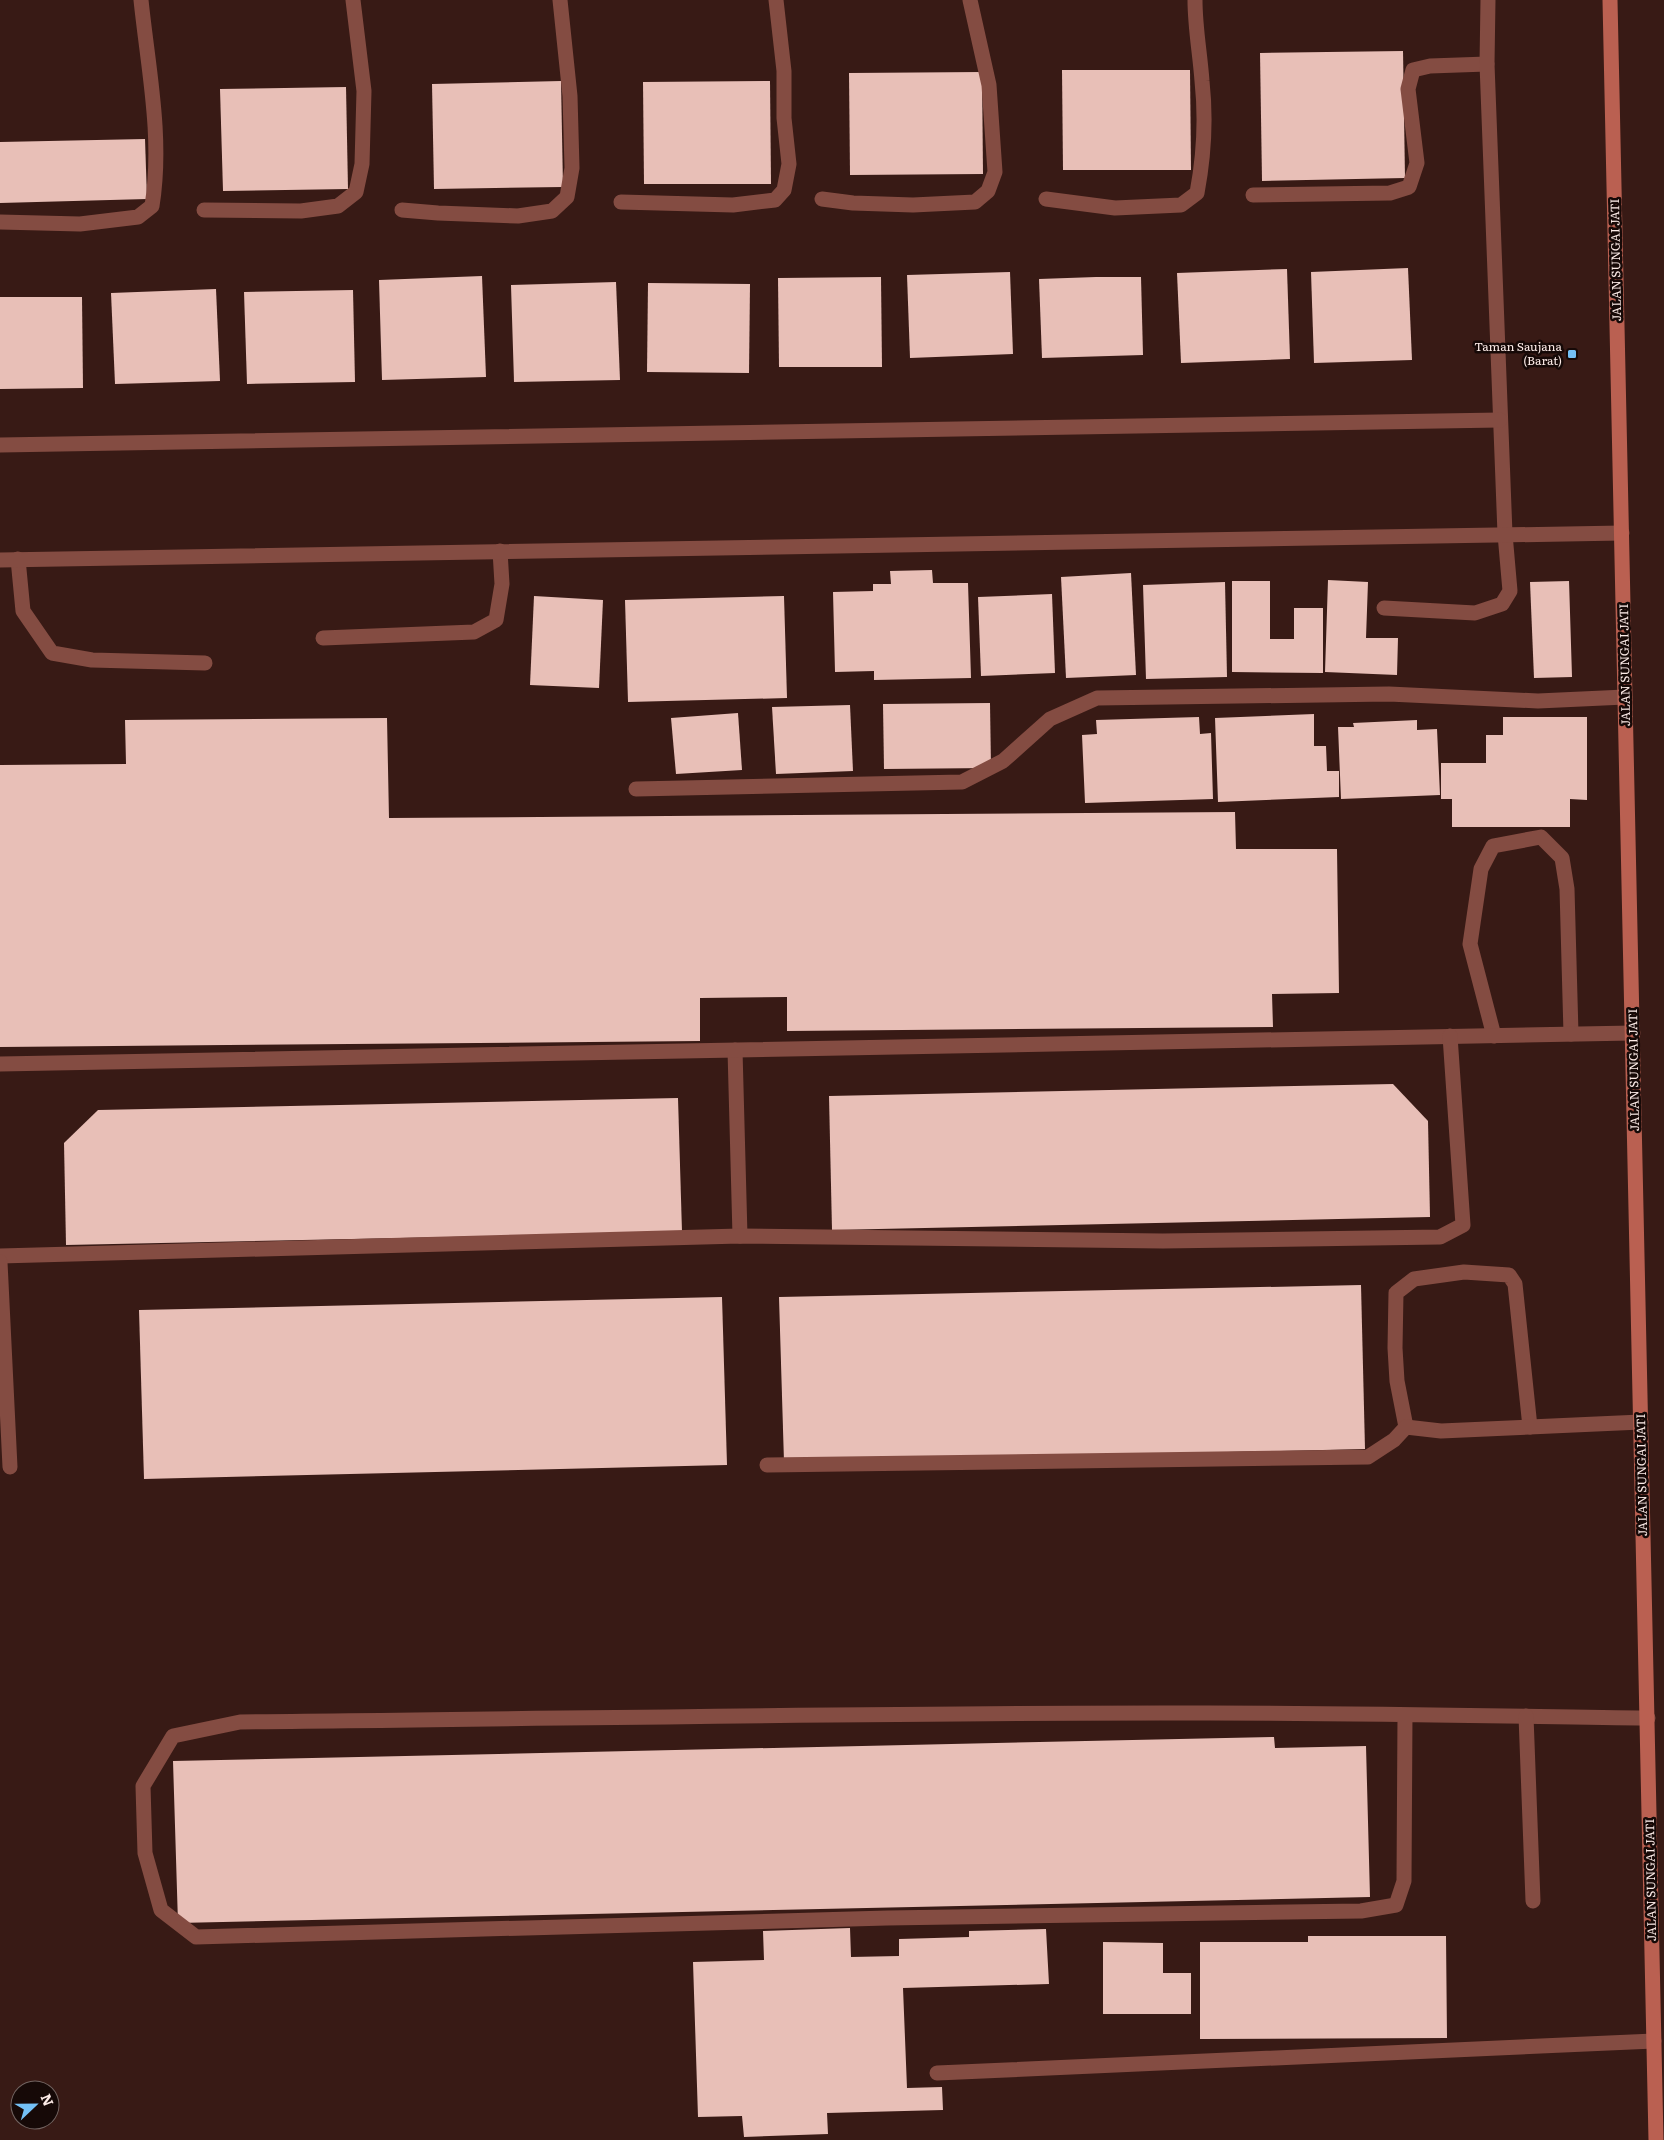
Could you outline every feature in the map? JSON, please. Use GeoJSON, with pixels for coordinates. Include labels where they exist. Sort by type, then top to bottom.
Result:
{"type":"FeatureCollection","features":[{"type":"Feature","properties":{"kind":"main road","name":"JALAN SUNGAI JATI"},"geometry":{"type":"LineString","coordinates":[[1610,0],[1656,2140]]}},
{"type":"Feature","properties":{"kind":"street"},"geometry":{"type":"LineString","coordinates":[[0,222],[80,224],[138,217],[152,206],[157,145],[141,0]]}},
{"type":"Feature","properties":{"kind":"street"},"geometry":{"type":"LineString","coordinates":[[204,210],[302,211],[338,206],[356,192],[362,164],[364,91],[353,0]]}},
{"type":"Feature","properties":{"kind":"street"},"geometry":{"type":"LineString","coordinates":[[402,210],[518,216],[552,211],[567,197],[572,168],[570,96],[560,0]]}},
{"type":"Feature","properties":{"kind":"street"},"geometry":{"type":"LineString","coordinates":[[620,202],[733,205],[775,200],[784,190],[789,164],[784,118],[784,71],[776,0]]}},
{"type":"Feature","properties":{"kind":"street"},"geometry":{"type":"LineString","coordinates":[[822,199],[852,204],[913,205],[975,202],[988,191],[995,172],[990,85],[970,0]]}},
{"type":"Feature","properties":{"kind":"street"},"geometry":{"type":"LineString","coordinates":[[1046,200],[1115,208],[1181,205],[1197,193],[1202,169],[1205,128],[1203,82],[1195,26],[1196,0]]}},
{"type":"Feature","properties":{"kind":"street"},"geometry":{"type":"LineString","coordinates":[[1384,608],[1474,613],[1502,604],[1510,591],[1505,534],[1500,420],[1487,64],[1488,0]]}},
{"type":"Feature","properties":{"kind":"street"},"geometry":{"type":"LineString","coordinates":[[1253,195],[1390,193],[1409,187],[1418,163],[1408,88],[1413,70],[1430,66],[1487,64]]}},
{"type":"Feature","properties":{"kind":"street"},"geometry":{"type":"LineString","coordinates":[[0,445],[1500,420]]}},
{"type":"Feature","properties":{"kind":"street"},"geometry":{"type":"LineString","coordinates":[[0,560],[1622,533]]}},
{"type":"Feature","properties":{"kind":"street"},"geometry":{"type":"LineString","coordinates":[[323,638],[474,632],[496,620],[502,584],[500,551]]}},
{"type":"Feature","properties":{"kind":"street"},"geometry":{"type":"LineString","coordinates":[[18,559],[23,611],[52,653],[92,660],[205,663]]}},
{"type":"Feature","properties":{"kind":"street"},"geometry":{"type":"LineString","coordinates":[[636,788],[962,782],[1003,761],[1050,719],[1097,698],[1389,694],[1538,701],[1625,697]]}},
{"type":"Feature","properties":{"kind":"street"},"geometry":{"type":"LineString","coordinates":[[1494,1036],[1470,944],[1481,870],[1493,846],[1541,837],[1562,858],[1567,889],[1571,1034]]}},
{"type":"Feature","properties":{"kind":"street"},"geometry":{"type":"LineString","coordinates":[[0,1064],[1633,1033]]}},
{"type":"Feature","properties":{"kind":"street"},"geometry":{"type":"LineString","coordinates":[[0,1256],[324,1249],[740,1236],[1163,1241],[1440,1237],[1463,1225],[1450,1036]]}},
{"type":"Feature","properties":{"kind":"street"},"geometry":{"type":"LineString","coordinates":[[735,1050],[740,1236]]}},
{"type":"Feature","properties":{"kind":"street"},"geometry":{"type":"LineString","coordinates":[[0,1262],[10,1467]]}},
{"type":"Feature","properties":{"kind":"street"},"geometry":{"type":"LineString","coordinates":[[1406,1427],[1396,1373],[1396,1292],[1414,1279],[1464,1272],[1509,1275],[1516,1284],[1530,1427]]}},
{"type":"Feature","properties":{"kind":"street"},"geometry":{"type":"LineString","coordinates":[[1406,1427],[1441,1431],[1641,1422]]}},
{"type":"Feature","properties":{"kind":"street"},"geometry":{"type":"LineString","coordinates":[[767,1465],[1368,1457],[1394,1440],[1406,1427]]}},
{"type":"Feature","properties":{"kind":"street"},"geometry":{"type":"LineString","coordinates":[[1405,1715],[1404,1881],[1396,1905],[1361,1911],[887,1918],[196,1936],[161,1910],[144,1853],[143,1786],[173,1736],[240,1722],[1208,1713],[1526,1716],[1648,1718]]}},
{"type":"Feature","properties":{"kind":"street"},"geometry":{"type":"LineString","coordinates":[[1526,1716],[1533,1901]]}},
{"type":"Feature","properties":{"kind":"street"},"geometry":{"type":"LineString","coordinates":[[937,2073],[1654,2041]]}},
{"type":"Feature","properties":{"kind":"building"},"geometry":{"type":"Polygon","coordinates":[[[1403,51],[1405,178],[1262,181],[1260,53],[1403,51]]]}},
{"type":"Feature","properties":{"kind":"building"},"geometry":{"type":"Polygon","coordinates":[[[1062,70],[1190,70],[1191,170],[1063,170],[1062,70]]]}},
{"type":"Feature","properties":{"kind":"building"},"geometry":{"type":"Polygon","coordinates":[[[982,72],[983,174],[850,175],[849,73],[982,72]]]}},
{"type":"Feature","properties":{"kind":"building"},"geometry":{"type":"Polygon","coordinates":[[[561,81],[563,187],[434,189],[432,84],[561,81]]]}},
{"type":"Feature","properties":{"kind":"building"},"geometry":{"type":"Polygon","coordinates":[[[770,81],[771,184],[644,184],[643,82],[770,81]]]}},
{"type":"Feature","properties":{"kind":"building"},"geometry":{"type":"Polygon","coordinates":[[[346,87],[348,189],[223,191],[220,89],[346,87]]]}},
{"type":"Feature","properties":{"kind":"building"},"geometry":{"type":"Polygon","coordinates":[[[145,139],[147,199],[0,203],[0,142],[145,139]]]}},
{"type":"Feature","properties":{"kind":"building"},"geometry":{"type":"Polygon","coordinates":[[[1408,268],[1412,360],[1314,363],[1311,272],[1408,268]]]}},
{"type":"Feature","properties":{"kind":"building"},"geometry":{"type":"Polygon","coordinates":[[[1287,269],[1290,359],[1181,363],[1177,273],[1287,269]]]}},
{"type":"Feature","properties":{"kind":"building"},"geometry":{"type":"Polygon","coordinates":[[[1010,272],[1013,354],[910,358],[907,275],[1010,272]]]}},
{"type":"Feature","properties":{"kind":"building"},"geometry":{"type":"Polygon","coordinates":[[[482,276],[486,377],[382,380],[379,280],[482,276]]]}},
{"type":"Feature","properties":{"kind":"building"},"geometry":{"type":"Polygon","coordinates":[[[881,277],[882,367],[779,367],[778,278],[881,277]]]}},
{"type":"Feature","properties":{"kind":"building"},"geometry":{"type":"Polygon","coordinates":[[[1141,277],[1143,355],[1042,358],[1039,279],[1141,277]]]}},
{"type":"Feature","properties":{"kind":"building"},"geometry":{"type":"Polygon","coordinates":[[[616,282],[620,380],[514,382],[511,285],[616,282]]]}},
{"type":"Feature","properties":{"kind":"building"},"geometry":{"type":"Polygon","coordinates":[[[648,283],[750,284],[749,373],[647,372],[648,283]]]}},
{"type":"Feature","properties":{"kind":"building"},"geometry":{"type":"Polygon","coordinates":[[[216,289],[220,381],[115,384],[111,293],[216,289]]]}},
{"type":"Feature","properties":{"kind":"building"},"geometry":{"type":"Polygon","coordinates":[[[353,290],[355,382],[247,384],[244,292],[353,290]]]}},
{"type":"Feature","properties":{"kind":"building"},"geometry":{"type":"Polygon","coordinates":[[[0,297],[82,297],[83,388],[0,389],[0,297]]]}},
{"type":"Feature","properties":{"kind":"building"},"geometry":{"type":"Polygon","coordinates":[[[932,570],[933,583],[968,583],[971,678],[874,680],[874,671],[835,672],[833,592],[873,591],[873,584],[891,584],[890,571],[932,570]]]}},
{"type":"Feature","properties":{"kind":"building"},"geometry":{"type":"Polygon","coordinates":[[[1131,573],[1136,675],[1066,678],[1061,577],[1131,573]]]}},
{"type":"Feature","properties":{"kind":"building"},"geometry":{"type":"Polygon","coordinates":[[[1328,580],[1368,582],[1366,638],[1398,638],[1397,675],[1325,672],[1328,580]]]}},
{"type":"Feature","properties":{"kind":"building"},"geometry":{"type":"Polygon","coordinates":[[[1232,581],[1270,581],[1270,639],[1294,639],[1294,608],[1323,608],[1323,673],[1232,672],[1232,581]]]}},
{"type":"Feature","properties":{"kind":"building"},"geometry":{"type":"Polygon","coordinates":[[[1569,581],[1572,677],[1534,678],[1530,582],[1569,581]]]}},
{"type":"Feature","properties":{"kind":"building"},"geometry":{"type":"Polygon","coordinates":[[[1225,582],[1227,677],[1146,679],[1143,585],[1225,582]]]}},
{"type":"Feature","properties":{"kind":"building"},"geometry":{"type":"Polygon","coordinates":[[[1052,594],[1055,673],[981,676],[978,597],[1052,594]]]}},
{"type":"Feature","properties":{"kind":"building"},"geometry":{"type":"Polygon","coordinates":[[[534,596],[603,600],[599,688],[530,685],[534,596]]]}},
{"type":"Feature","properties":{"kind":"building"},"geometry":{"type":"Polygon","coordinates":[[[784,596],[787,698],[628,702],[625,600],[784,596]]]}},
{"type":"Feature","properties":{"kind":"building"},"geometry":{"type":"Polygon","coordinates":[[[990,703],[991,768],[884,769],[883,704],[990,703]]]}},
{"type":"Feature","properties":{"kind":"building"},"geometry":{"type":"Polygon","coordinates":[[[850,705],[853,771],[776,774],[772,707],[850,705]]]}},
{"type":"Feature","properties":{"kind":"building"},"geometry":{"type":"Polygon","coordinates":[[[738,713],[742,770],[676,774],[671,718],[738,713]]]}},
{"type":"Feature","properties":{"kind":"building"},"geometry":{"type":"Polygon","coordinates":[[[1314,714],[1314,746],[1326,746],[1327,771],[1339,771],[1339,797],[1218,802],[1215,718],[1314,714]]]}},
{"type":"Feature","properties":{"kind":"building"},"geometry":{"type":"Polygon","coordinates":[[[1199,717],[1200,734],[1211,733],[1213,799],[1085,803],[1082,735],[1097,734],[1096,720],[1199,717]]]}},
{"type":"Feature","properties":{"kind":"building"},"geometry":{"type":"Polygon","coordinates":[[[1503,717],[1587,717],[1587,800],[1570,799],[1570,827],[1452,827],[1452,799],[1441,799],[1441,763],[1486,763],[1486,735],[1503,735],[1503,717]]]}},
{"type":"Feature","properties":{"kind":"building"},"geometry":{"type":"Polygon","coordinates":[[[387,718],[389,818],[1235,812],[1236,849],[1337,849],[1339,993],[1272,994],[1273,1027],[787,1031],[787,997],[700,998],[700,1041],[0,1047],[0,765],[126,764],[125,720],[387,718]]]}},
{"type":"Feature","properties":{"kind":"building"},"geometry":{"type":"Polygon","coordinates":[[[1417,720],[1417,730],[1437,729],[1440,795],[1341,799],[1338,727],[1354,727],[1353,723],[1417,720]]]}},
{"type":"Feature","properties":{"kind":"building"},"geometry":{"type":"Polygon","coordinates":[[[1393,1084],[1428,1121],[1430,1217],[832,1230],[829,1096],[1393,1084]]]}},
{"type":"Feature","properties":{"kind":"building"},"geometry":{"type":"Polygon","coordinates":[[[678,1098],[682,1232],[66,1245],[64,1143],[98,1110],[678,1098]]]}},
{"type":"Feature","properties":{"kind":"building"},"geometry":{"type":"Polygon","coordinates":[[[1361,1285],[1365,1449],[784,1462],[779,1297],[1361,1285]]]}},
{"type":"Feature","properties":{"kind":"building"},"geometry":{"type":"Polygon","coordinates":[[[722,1297],[727,1465],[144,1479],[139,1310],[722,1297]]]}},
{"type":"Feature","properties":{"kind":"building"},"geometry":{"type":"Polygon","coordinates":[[[1274,1737],[1275,1748],[1366,1746],[1370,1897],[178,1923],[173,1761],[1274,1737]]]}},
{"type":"Feature","properties":{"kind":"building"},"geometry":{"type":"Polygon","coordinates":[[[850,1928],[851,1957],[899,1956],[899,1939],[969,1937],[969,1931],[1046,1929],[1049,1984],[903,1988],[907,2088],[942,2087],[943,2110],[827,2113],[828,2134],[744,2137],[742,2116],[698,2117],[693,1962],[764,1960],[763,1931],[850,1928]]]}},
{"type":"Feature","properties":{"kind":"building"},"geometry":{"type":"Polygon","coordinates":[[[1308,1936],[1446,1936],[1447,2038],[1200,2039],[1200,1942],[1308,1942],[1308,1936]]]}},
{"type":"Feature","properties":{"kind":"building"},"geometry":{"type":"Polygon","coordinates":[[[1103,1942],[1163,1943],[1163,1973],[1191,1973],[1191,2014],[1103,2014],[1103,1942]]]}},
{"type":"Feature","properties":{"kind":"place","name":"Taman Saujana (Barat)"},"geometry":{"type":"Point","coordinates":[1572,354]}}]}
